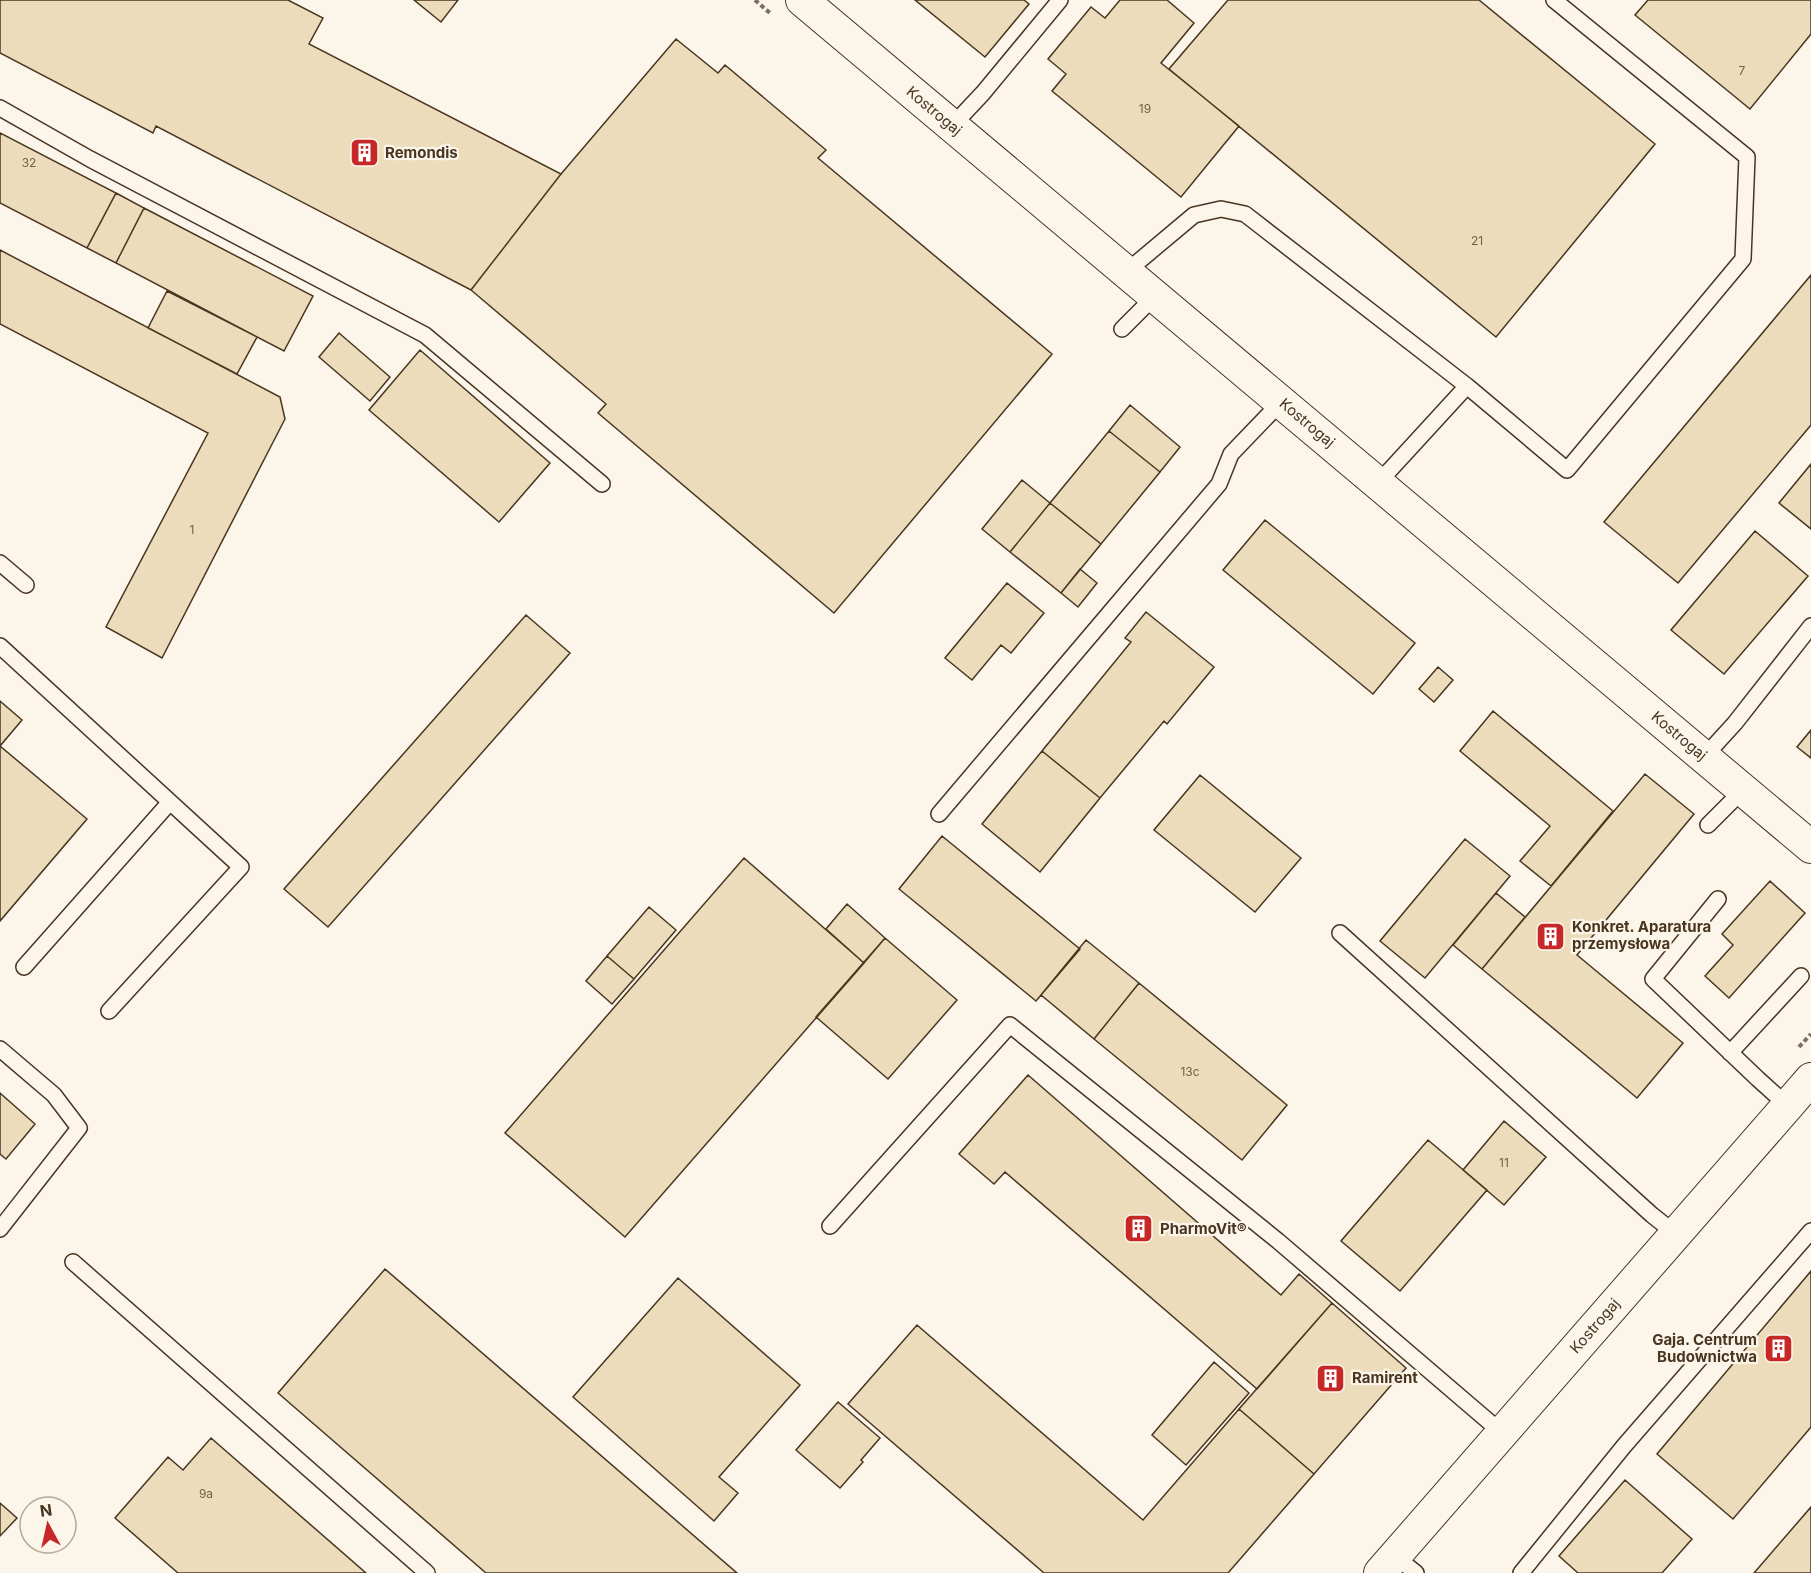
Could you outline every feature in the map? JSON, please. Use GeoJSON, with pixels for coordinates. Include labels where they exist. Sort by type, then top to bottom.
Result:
{"type":"FeatureCollection","features":[{"type":"Feature","properties":{"kind":"street","name":"Kostrogaj"},"geometry":{"type":"LineString","coordinates":[[802,0],[1811,847]]}},
{"type":"Feature","properties":{"kind":"street","name":"Kostrogaj"},"geometry":{"type":"LineString","coordinates":[[1397,1567],[1502,1432],[1811,1079]]}},
{"type":"Feature","properties":{"kind":"lane"},"geometry":{"type":"LineString","coordinates":[[952,126],[983,93],[1060,0]]}},
{"type":"Feature","properties":{"kind":"lane"},"geometry":{"type":"LineString","coordinates":[[1126,272],[1194,215],[1221,209],[1245,214],[1467,386],[1566,470],[1743,259],[1747,157],[1554,0]]}},
{"type":"Feature","properties":{"kind":"lane"},"geometry":{"type":"LineString","coordinates":[[0,108],[90,159],[424,335],[602,484]]}},
{"type":"Feature","properties":{"kind":"lane"},"geometry":{"type":"LineString","coordinates":[[1122,329],[1155,296]]}},
{"type":"Feature","properties":{"kind":"lane"},"geometry":{"type":"LineString","coordinates":[[1378,483],[1467,386]]}},
{"type":"Feature","properties":{"kind":"lane"},"geometry":{"type":"LineString","coordinates":[[939,814],[1219,484],[1231,454],[1281,402]]}},
{"type":"Feature","properties":{"kind":"lane"},"geometry":{"type":"LineString","coordinates":[[0,563],[26,585]]}},
{"type":"Feature","properties":{"kind":"lane"},"geometry":{"type":"LineString","coordinates":[[1704,757],[1735,723],[1811,627]]}},
{"type":"Feature","properties":{"kind":"lane"},"geometry":{"type":"LineString","coordinates":[[0,646],[241,867],[109,1011]]}},
{"type":"Feature","properties":{"kind":"lane"},"geometry":{"type":"LineString","coordinates":[[1708,825],[1743,790]]}},
{"type":"Feature","properties":{"kind":"lane"},"geometry":{"type":"LineString","coordinates":[[24,967],[170,802]]}},
{"type":"Feature","properties":{"kind":"lane"},"geometry":{"type":"LineString","coordinates":[[1718,899],[1653,979],[1788,1106]]}},
{"type":"Feature","properties":{"kind":"lane"},"geometry":{"type":"LineString","coordinates":[[1340,933],[1652,1215],[1676,1234]]}},
{"type":"Feature","properties":{"kind":"lane"},"geometry":{"type":"LineString","coordinates":[[1730,1053],[1801,976]]}},
{"type":"Feature","properties":{"kind":"lane"},"geometry":{"type":"LineString","coordinates":[[830,1226],[1010,1025],[1278,1241],[1502,1432]]}},
{"type":"Feature","properties":{"kind":"lane"},"geometry":{"type":"LineString","coordinates":[[0,1049],[54,1095],[79,1128],[0,1229]]}},
{"type":"Feature","properties":{"kind":"lane"},"geometry":{"type":"LineString","coordinates":[[1521,1573],[1624,1446],[1811,1231]]}},
{"type":"Feature","properties":{"kind":"lane"},"geometry":{"type":"LineString","coordinates":[[73,1262],[427,1573]]}},
{"type":"Feature","properties":{"kind":"building","name":"Remondis"},"geometry":{"type":"Polygon","coordinates":[[[0,0],[288,0],[323,18],[309,44],[561,174],[471,290],[156,126],[153,133],[0,53],[0,0]]]}},
{"type":"Feature","properties":{"kind":"building"},"geometry":{"type":"Polygon","coordinates":[[[414,0],[458,0],[441,22],[414,0]]]}},
{"type":"Feature","properties":{"kind":"building"},"geometry":{"type":"Polygon","coordinates":[[[915,0],[1024,0],[1029,4],[985,57],[915,0]]]}},
{"type":"Feature","properties":{"kind":"building"},"geometry":{"type":"Polygon","coordinates":[[[1120,0],[1167,0],[1194,23],[1161,63],[1239,126],[1181,197],[1052,91],[1066,74],[1048,59],[1091,7],[1105,18],[1120,0]]]}},
{"type":"Feature","properties":{"kind":"building"},"geometry":{"type":"Polygon","coordinates":[[[1228,0],[1479,0],[1655,144],[1496,337],[1169,69],[1228,0]]]}},
{"type":"Feature","properties":{"kind":"building"},"geometry":{"type":"Polygon","coordinates":[[[1648,0],[1811,0],[1811,34],[1750,109],[1635,15],[1648,0]]]}},
{"type":"Feature","properties":{"kind":"building"},"geometry":{"type":"Polygon","coordinates":[[[676,39],[718,73],[725,65],[826,150],[818,158],[1052,354],[834,613],[598,413],[606,404],[471,290],[561,174],[676,39]]]}},
{"type":"Feature","properties":{"kind":"building"},"geometry":{"type":"Polygon","coordinates":[[[0,133],[116,193],[87,248],[0,203],[0,133]]]}},
{"type":"Feature","properties":{"kind":"building"},"geometry":{"type":"Polygon","coordinates":[[[116,193],[144,208],[116,263],[87,248],[116,193]]]}},
{"type":"Feature","properties":{"kind":"building"},"geometry":{"type":"Polygon","coordinates":[[[144,208],[313,296],[284,351],[116,263],[144,208]]]}},
{"type":"Feature","properties":{"kind":"building"},"geometry":{"type":"Polygon","coordinates":[[[0,250],[280,397],[285,419],[162,658],[106,627],[208,433],[0,324],[0,250]]]}},
{"type":"Feature","properties":{"kind":"building"},"geometry":{"type":"Polygon","coordinates":[[[1811,275],[1811,425],[1678,583],[1604,522],[1811,275]]]}},
{"type":"Feature","properties":{"kind":"building"},"geometry":{"type":"Polygon","coordinates":[[[167,291],[257,337],[237,374],[148,328],[167,291]]]}},
{"type":"Feature","properties":{"kind":"building"},"geometry":{"type":"Polygon","coordinates":[[[339,333],[390,377],[370,401],[319,357],[339,333]]]}},
{"type":"Feature","properties":{"kind":"building"},"geometry":{"type":"Polygon","coordinates":[[[420,350],[550,463],[499,522],[369,410],[420,350]]]}},
{"type":"Feature","properties":{"kind":"building"},"geometry":{"type":"Polygon","coordinates":[[[1130,405],[1180,447],[1160,472],[1109,431],[1130,405]]]}},
{"type":"Feature","properties":{"kind":"building"},"geometry":{"type":"Polygon","coordinates":[[[1109,431],[1160,472],[1101,544],[1050,503],[1109,431]]]}},
{"type":"Feature","properties":{"kind":"building"},"geometry":{"type":"Polygon","coordinates":[[[1811,464],[1811,529],[1779,503],[1811,464]]]}},
{"type":"Feature","properties":{"kind":"building"},"geometry":{"type":"Polygon","coordinates":[[[1022,480],[1050,503],[1010,552],[982,529],[1022,480]]]}},
{"type":"Feature","properties":{"kind":"building"},"geometry":{"type":"Polygon","coordinates":[[[1050,503],[1101,544],[1061,593],[1010,552],[1050,503]]]}},
{"type":"Feature","properties":{"kind":"building"},"geometry":{"type":"Polygon","coordinates":[[[1265,520],[1415,643],[1373,694],[1223,570],[1265,520]]]}},
{"type":"Feature","properties":{"kind":"building"},"geometry":{"type":"Polygon","coordinates":[[[1755,531],[1808,576],[1724,674],[1671,630],[1755,531]]]}},
{"type":"Feature","properties":{"kind":"building"},"geometry":{"type":"Polygon","coordinates":[[[1080,569],[1097,583],[1078,607],[1061,593],[1080,569]]]}},
{"type":"Feature","properties":{"kind":"building"},"geometry":{"type":"Polygon","coordinates":[[[1007,583],[1044,613],[1011,653],[1001,645],[972,680],[945,658],[1007,583]]]}},
{"type":"Feature","properties":{"kind":"building"},"geometry":{"type":"Polygon","coordinates":[[[1146,612],[1214,667],[1167,724],[1164,721],[1100,798],[1042,751],[1131,642],[1125,638],[1146,612]]]}},
{"type":"Feature","properties":{"kind":"building"},"geometry":{"type":"Polygon","coordinates":[[[526,615],[570,653],[328,927],[284,889],[526,615]]]}},
{"type":"Feature","properties":{"kind":"building"},"geometry":{"type":"Polygon","coordinates":[[[1438,667],[1453,680],[1434,702],[1419,689],[1438,667]]]}},
{"type":"Feature","properties":{"kind":"building"},"geometry":{"type":"Polygon","coordinates":[[[0,701],[22,720],[0,746],[0,701]]]}},
{"type":"Feature","properties":{"kind":"building"},"geometry":{"type":"Polygon","coordinates":[[[1493,711],[1613,811],[1551,886],[1520,861],[1550,826],[1460,751],[1493,711]]]}},
{"type":"Feature","properties":{"kind":"building"},"geometry":{"type":"Polygon","coordinates":[[[1811,730],[1811,758],[1797,747],[1811,730]]]}},
{"type":"Feature","properties":{"kind":"building"},"geometry":{"type":"Polygon","coordinates":[[[0,746],[87,819],[0,921],[0,746]]]}},
{"type":"Feature","properties":{"kind":"building"},"geometry":{"type":"Polygon","coordinates":[[[1042,751],[1100,798],[1040,872],[982,824],[1042,751]]]}},
{"type":"Feature","properties":{"kind":"building","name":"Konkret. Aparatura przemysłowa"},"geometry":{"type":"Polygon","coordinates":[[[1645,774],[1694,814],[1577,955],[1683,1043],[1637,1098],[1482,969],[1645,774]]]}},
{"type":"Feature","properties":{"kind":"building"},"geometry":{"type":"Polygon","coordinates":[[[1200,775],[1301,858],[1255,912],[1154,830],[1200,775]]]}},
{"type":"Feature","properties":{"kind":"building"},"geometry":{"type":"Polygon","coordinates":[[[942,836],[1080,949],[1036,1001],[899,889],[942,836]]]}},
{"type":"Feature","properties":{"kind":"building"},"geometry":{"type":"Polygon","coordinates":[[[1465,839],[1510,876],[1425,978],[1380,941],[1465,839]]]}},
{"type":"Feature","properties":{"kind":"building"},"geometry":{"type":"Polygon","coordinates":[[[744,858],[864,963],[625,1237],[505,1133],[744,858]]]}},
{"type":"Feature","properties":{"kind":"building"},"geometry":{"type":"Polygon","coordinates":[[[1770,881],[1805,913],[1729,998],[1705,976],[1733,945],[1722,934],[1770,881]]]}},
{"type":"Feature","properties":{"kind":"building"},"geometry":{"type":"Polygon","coordinates":[[[1496,893],[1525,917],[1482,969],[1453,945],[1496,893]]]}},
{"type":"Feature","properties":{"kind":"building"},"geometry":{"type":"Polygon","coordinates":[[[847,904],[885,938],[864,963],[826,929],[847,904]]]}},
{"type":"Feature","properties":{"kind":"building"},"geometry":{"type":"Polygon","coordinates":[[[649,907],[676,930],[634,979],[607,956],[649,907]]]}},
{"type":"Feature","properties":{"kind":"building"},"geometry":{"type":"Polygon","coordinates":[[[885,938],[957,1000],[888,1079],[816,1017],[885,938]]]}},
{"type":"Feature","properties":{"kind":"building"},"geometry":{"type":"Polygon","coordinates":[[[1086,940],[1139,983],[1094,1039],[1041,995],[1086,940]]]}},
{"type":"Feature","properties":{"kind":"building"},"geometry":{"type":"Polygon","coordinates":[[[607,956],[634,979],[612,1004],[586,981],[607,956]]]}},
{"type":"Feature","properties":{"kind":"building"},"geometry":{"type":"Polygon","coordinates":[[[1139,983],[1287,1105],[1242,1160],[1094,1039],[1139,983]]]}},
{"type":"Feature","properties":{"kind":"building","name":"PharmoVit®"},"geometry":{"type":"Polygon","coordinates":[[[1028,1075],[1281,1295],[1299,1274],[1332,1303],[1257,1389],[1005,1172],[994,1184],[959,1154],[1028,1075]]]}},
{"type":"Feature","properties":{"kind":"building"},"geometry":{"type":"Polygon","coordinates":[[[0,1093],[35,1124],[6,1159],[0,1154],[0,1093]]]}},
{"type":"Feature","properties":{"kind":"building"},"geometry":{"type":"Polygon","coordinates":[[[1504,1121],[1546,1157],[1504,1205],[1463,1170],[1504,1121]]]}},
{"type":"Feature","properties":{"kind":"building"},"geometry":{"type":"Polygon","coordinates":[[[1428,1140],[1487,1190],[1400,1291],[1341,1241],[1428,1140]]]}},
{"type":"Feature","properties":{"kind":"building"},"geometry":{"type":"Polygon","coordinates":[[[385,1269],[737,1573],[486,1573],[278,1393],[385,1269]]]}},
{"type":"Feature","properties":{"kind":"building","name":"Gaja. Centrum Budownictwa"},"geometry":{"type":"Polygon","coordinates":[[[1811,1271],[1811,1427],[1733,1519],[1657,1454],[1811,1271]]]}},
{"type":"Feature","properties":{"kind":"building"},"geometry":{"type":"Polygon","coordinates":[[[678,1278],[800,1385],[719,1477],[738,1493],[714,1521],[573,1397],[678,1278]]]}},
{"type":"Feature","properties":{"kind":"building","name":"Ramirent"},"geometry":{"type":"Polygon","coordinates":[[[1332,1303],[1406,1368],[1314,1474],[1239,1409],[1332,1303]]]}},
{"type":"Feature","properties":{"kind":"building"},"geometry":{"type":"Polygon","coordinates":[[[917,1325],[1143,1520],[1239,1409],[1314,1474],[1228,1573],[1044,1573],[848,1404],[917,1325]]]}},
{"type":"Feature","properties":{"kind":"building"},"geometry":{"type":"Polygon","coordinates":[[[1214,1362],[1249,1393],[1186,1465],[1152,1435],[1214,1362]]]}},
{"type":"Feature","properties":{"kind":"building"},"geometry":{"type":"Polygon","coordinates":[[[838,1402],[880,1438],[840,1488],[796,1450],[838,1402]]]}},
{"type":"Feature","properties":{"kind":"building"},"geometry":{"type":"Polygon","coordinates":[[[211,1438],[366,1573],[178,1573],[115,1518],[168,1457],[183,1470],[211,1438]]]}},
{"type":"Feature","properties":{"kind":"building"},"geometry":{"type":"Polygon","coordinates":[[[1625,1480],[1692,1539],[1662,1573],[1578,1573],[1559,1556],[1625,1480]]]}},
{"type":"Feature","properties":{"kind":"building"},"geometry":{"type":"Polygon","coordinates":[[[0,1503],[17,1518],[0,1536],[0,1503]]]}},
{"type":"Feature","properties":{"kind":"building"},"geometry":{"type":"Polygon","coordinates":[[[1811,1507],[1811,1573],[1754,1573],[1811,1507]]]}},
{"type":"Feature","properties":{"kind":"place","name":"Remondis"},"geometry":{"type":"Point","coordinates":[364,153]}},
{"type":"Feature","properties":{"kind":"place","name":"Konkret. Aparatura przemysłowa"},"geometry":{"type":"Point","coordinates":[1551,936]}},
{"type":"Feature","properties":{"kind":"place","name":"PharmoVit®"},"geometry":{"type":"Point","coordinates":[1139,1229]}},
{"type":"Feature","properties":{"kind":"place","name":"Gaja. Centrum Budownictwa"},"geometry":{"type":"Point","coordinates":[1778,1349]}},
{"type":"Feature","properties":{"kind":"place","name":"Ramirent"},"geometry":{"type":"Point","coordinates":[1331,1378]}}]}
